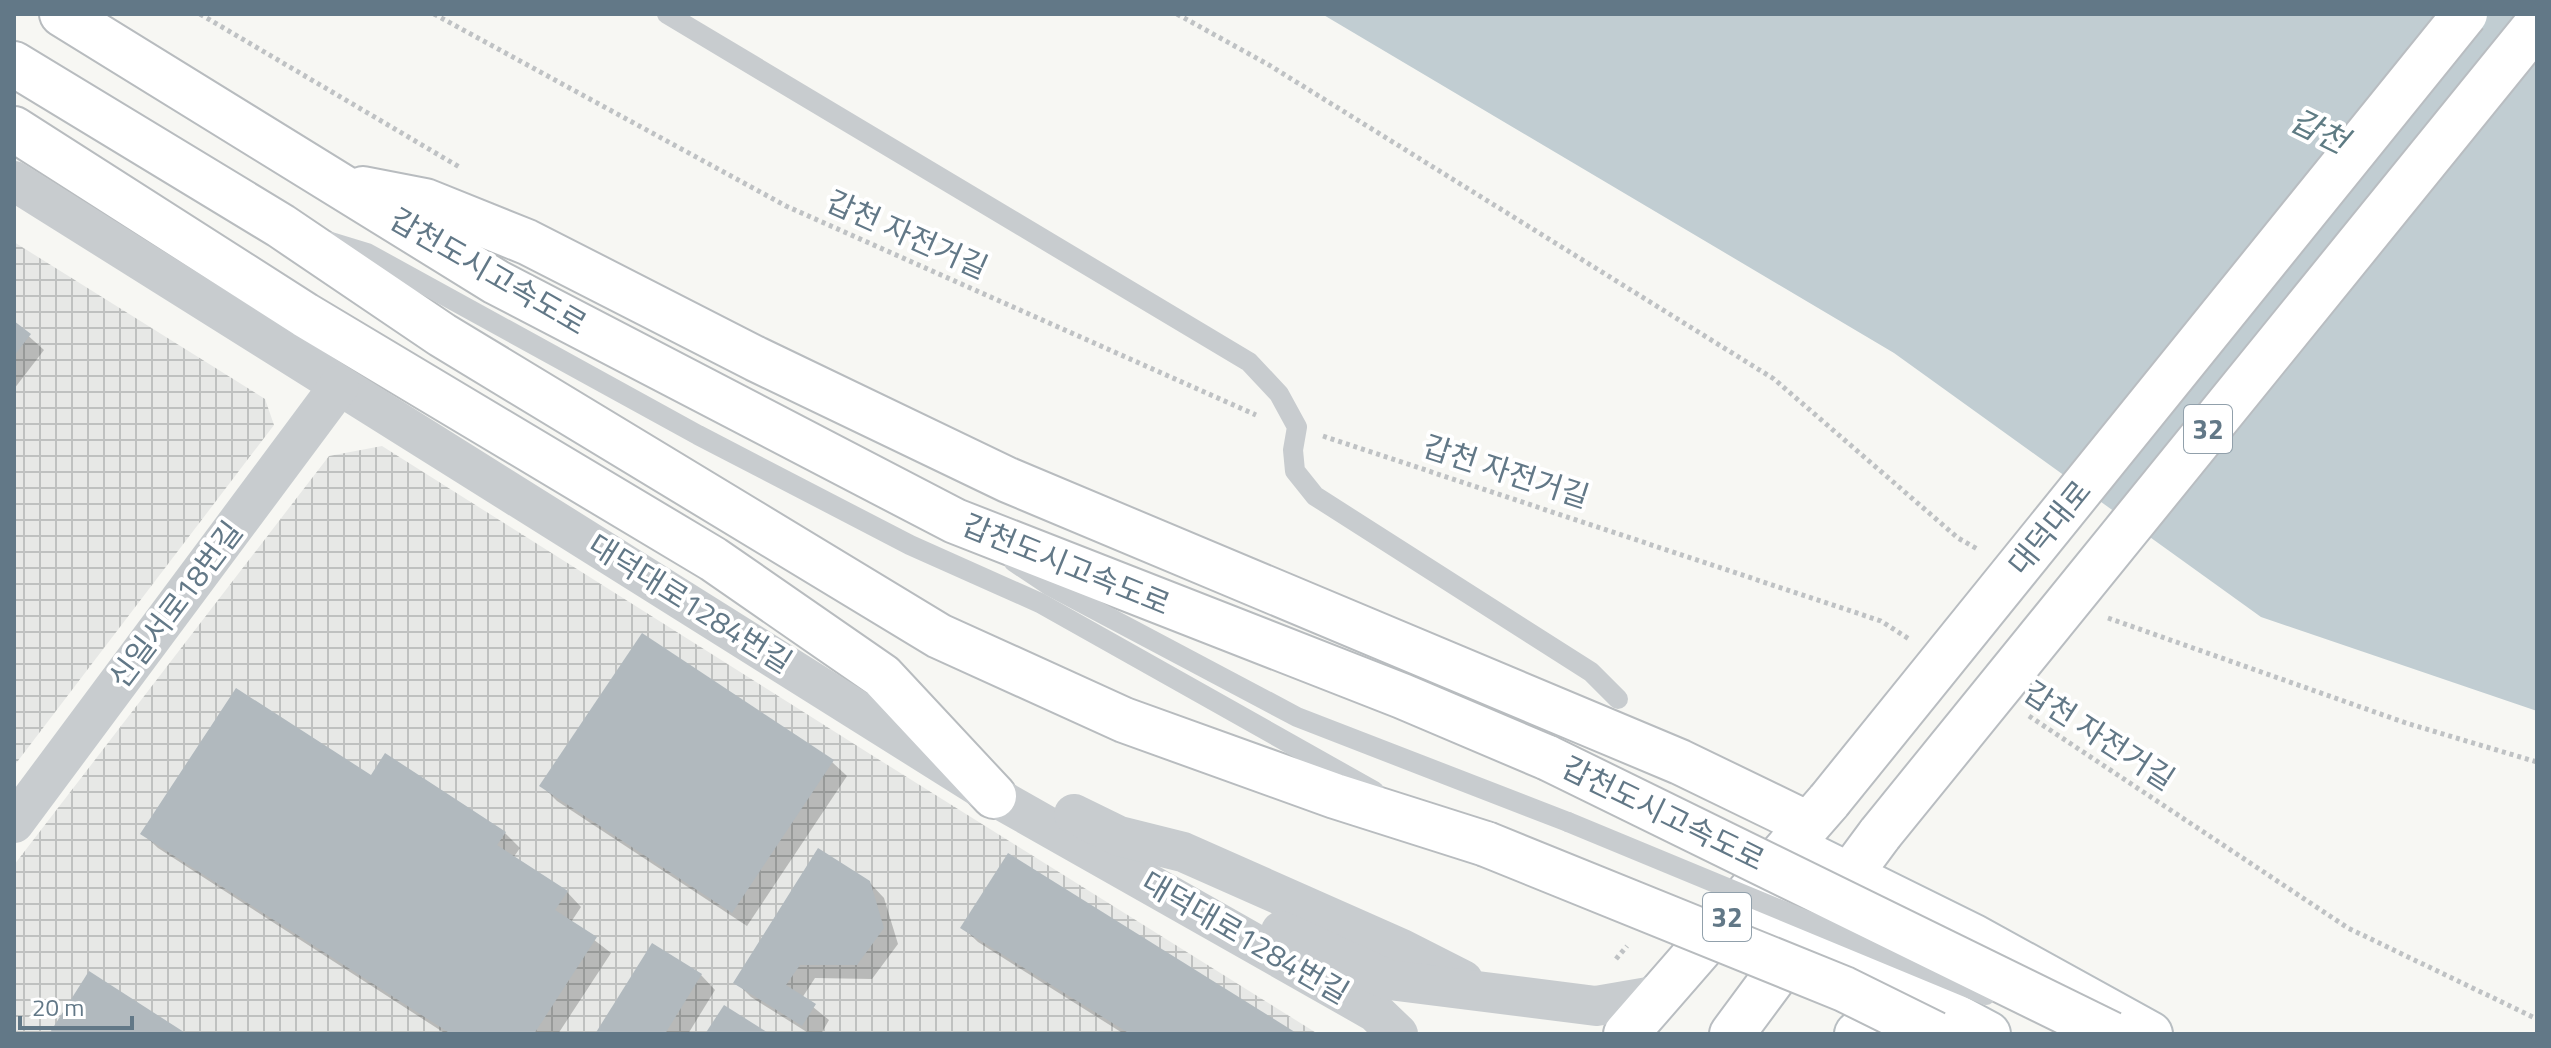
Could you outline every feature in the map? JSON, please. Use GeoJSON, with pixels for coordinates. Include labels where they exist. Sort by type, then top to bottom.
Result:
{"type":"FeatureCollection","features":[{"type":"Feature","properties":{"kind":"main road","name":"갑천도시고속도로"},"geometry":{"type":"LineString","coordinates":[[62,14],[496,282],[955,521],[1402,696],[1548,758],[2111,1034]]}},
{"type":"Feature","properties":{"kind":"main road","name":"대덕대로"},"geometry":{"type":"LineString","coordinates":[[1626,1034],[1809,824],[2465,14]]}},
{"type":"Feature","properties":{"kind":"main road","name":"대덕대로"},"geometry":{"type":"LineString","coordinates":[[1732,1034],[1880,834],[2537,24]]}},
{"type":"Feature","properties":{"kind":"main road"},"geometry":{"type":"LineString","coordinates":[[14,64],[281,226],[442,335],[939,636],[1124,720],[1486,844],[1844,989],[1959,1028]]}},
{"type":"Feature","properties":{"kind":"main road"},"geometry":{"type":"LineString","coordinates":[[14,129],[305,315],[713,559],[882,676],[994,796]]}},
{"type":"Feature","properties":{"kind":"main road"},"geometry":{"type":"LineString","coordinates":[[339,185],[425,201],[527,242],[756,359],[1008,480],[1680,762],[1809,824],[1849,876],[1974,937],[2150,1034]]}},
{"type":"Feature","properties":{"kind":"main road"},"geometry":{"type":"LineString","coordinates":[[1741,902],[1959,1028]]}},
{"type":"Feature","properties":{"kind":"main road"},"geometry":{"type":"LineString","coordinates":[[1857,1034],[1959,1028]]}},
{"type":"Feature","properties":{"kind":"street","name":"대덕대로1284번길"},"geometry":{"type":"LineString","coordinates":[[14,181],[994,796],[1387,1023]]}},
{"type":"Feature","properties":{"kind":"street","name":"신일서로18번길"},"geometry":{"type":"LineString","coordinates":[[14,823],[339,386]]}},
{"type":"Feature","properties":{"kind":"street"},"geometry":{"type":"LineString","coordinates":[[994,796],[1065,810],[1119,836],[1176,875],[1266,923],[1389,980],[1596,1006],[1660,995]]}},
{"type":"Feature","properties":{"kind":"lane"},"geometry":{"type":"LineString","coordinates":[[667,14],[1249,362],[1279,394],[1297,427],[1293,450],[1295,471],[1315,496],[1591,672],[1618,699]]}},
{"type":"Feature","properties":{"kind":"lane"},"geometry":{"type":"LineString","coordinates":[[281,226],[367,253],[726,450],[910,545],[1040,603],[1300,747],[1434,828]]}},
{"type":"Feature","properties":{"kind":"lane"},"geometry":{"type":"LineString","coordinates":[[955,521],[1050,586],[1297,717],[1568,822],[1998,1000],[2096,1034]]}},
{"type":"Feature","properties":{"kind":"path","name":"갑천 자전거길"},"geometry":{"type":"LineString","coordinates":[[434,14],[786,206],[1272,422],[1297,427],[1867,616],[1921,647]]}},
{"type":"Feature","properties":{"kind":"path"},"geometry":{"type":"LineString","coordinates":[[1177,14],[1269,65],[1774,379],[1958,538],[1985,554]]}},
{"type":"Feature","properties":{"kind":"path"},"geometry":{"type":"LineString","coordinates":[[2096,613],[2406,723],[2537,762]]}},
{"type":"Feature","properties":{"kind":"path","name":"갑천 자전거길"},"geometry":{"type":"LineString","coordinates":[[2015,707],[2348,928],[2537,1019]]}},
{"type":"Feature","properties":{"kind":"shaded area"},"geometry":{"type":"Polygon","coordinates":[[[14,242],[265,399],[274,425],[14,766],[14,242]]]}},
{"type":"Feature","properties":{"kind":"shaded area"},"geometry":{"type":"Polygon","coordinates":[[[382,446],[1318,1034],[14,1034],[14,865],[329,456],[382,446]]]}},
{"type":"Feature","properties":{"kind":"water","name":"갑천"},"geometry":{"type":"Polygon","coordinates":[[[1322,14],[2537,14],[2537,711],[2261,617],[1894,353],[1322,14]]]}},
{"type":"Feature","properties":{"kind":"building"},"geometry":{"type":"Polygon","coordinates":[[[14,321],[31,334],[14,356],[14,321]]]}},
{"type":"Feature","properties":{"kind":"building"},"geometry":{"type":"Polygon","coordinates":[[[642,633],[834,760],[732,913],[539,786],[642,633]]]}},
{"type":"Feature","properties":{"kind":"building"},"geometry":{"type":"Polygon","coordinates":[[[236,688],[371,775],[385,753],[506,832],[497,845],[568,891],[555,910],[597,937],[534,1034],[451,1034],[140,834],[236,688]]]}},
{"type":"Feature","properties":{"kind":"building"},"geometry":{"type":"Polygon","coordinates":[[[818,848],[870,881],[884,928],[857,965],[800,965],[786,985],[816,1004],[802,1026],[733,983],[818,848]]]}},
{"type":"Feature","properties":{"kind":"building"},"geometry":{"type":"Polygon","coordinates":[[[1008,853],[1298,1034],[1130,1034],[960,928],[1008,853]]]}},
{"type":"Feature","properties":{"kind":"building"},"geometry":{"type":"Polygon","coordinates":[[[652,943],[702,974],[665,1034],[595,1034],[652,943]]]}},
{"type":"Feature","properties":{"kind":"building"},"geometry":{"type":"Polygon","coordinates":[[[89,971],[187,1034],[49,1034],[89,971]]]}},
{"type":"Feature","properties":{"kind":"building"},"geometry":{"type":"Polygon","coordinates":[[[724,1005],[770,1034],[705,1034],[724,1005]]]}}]}
